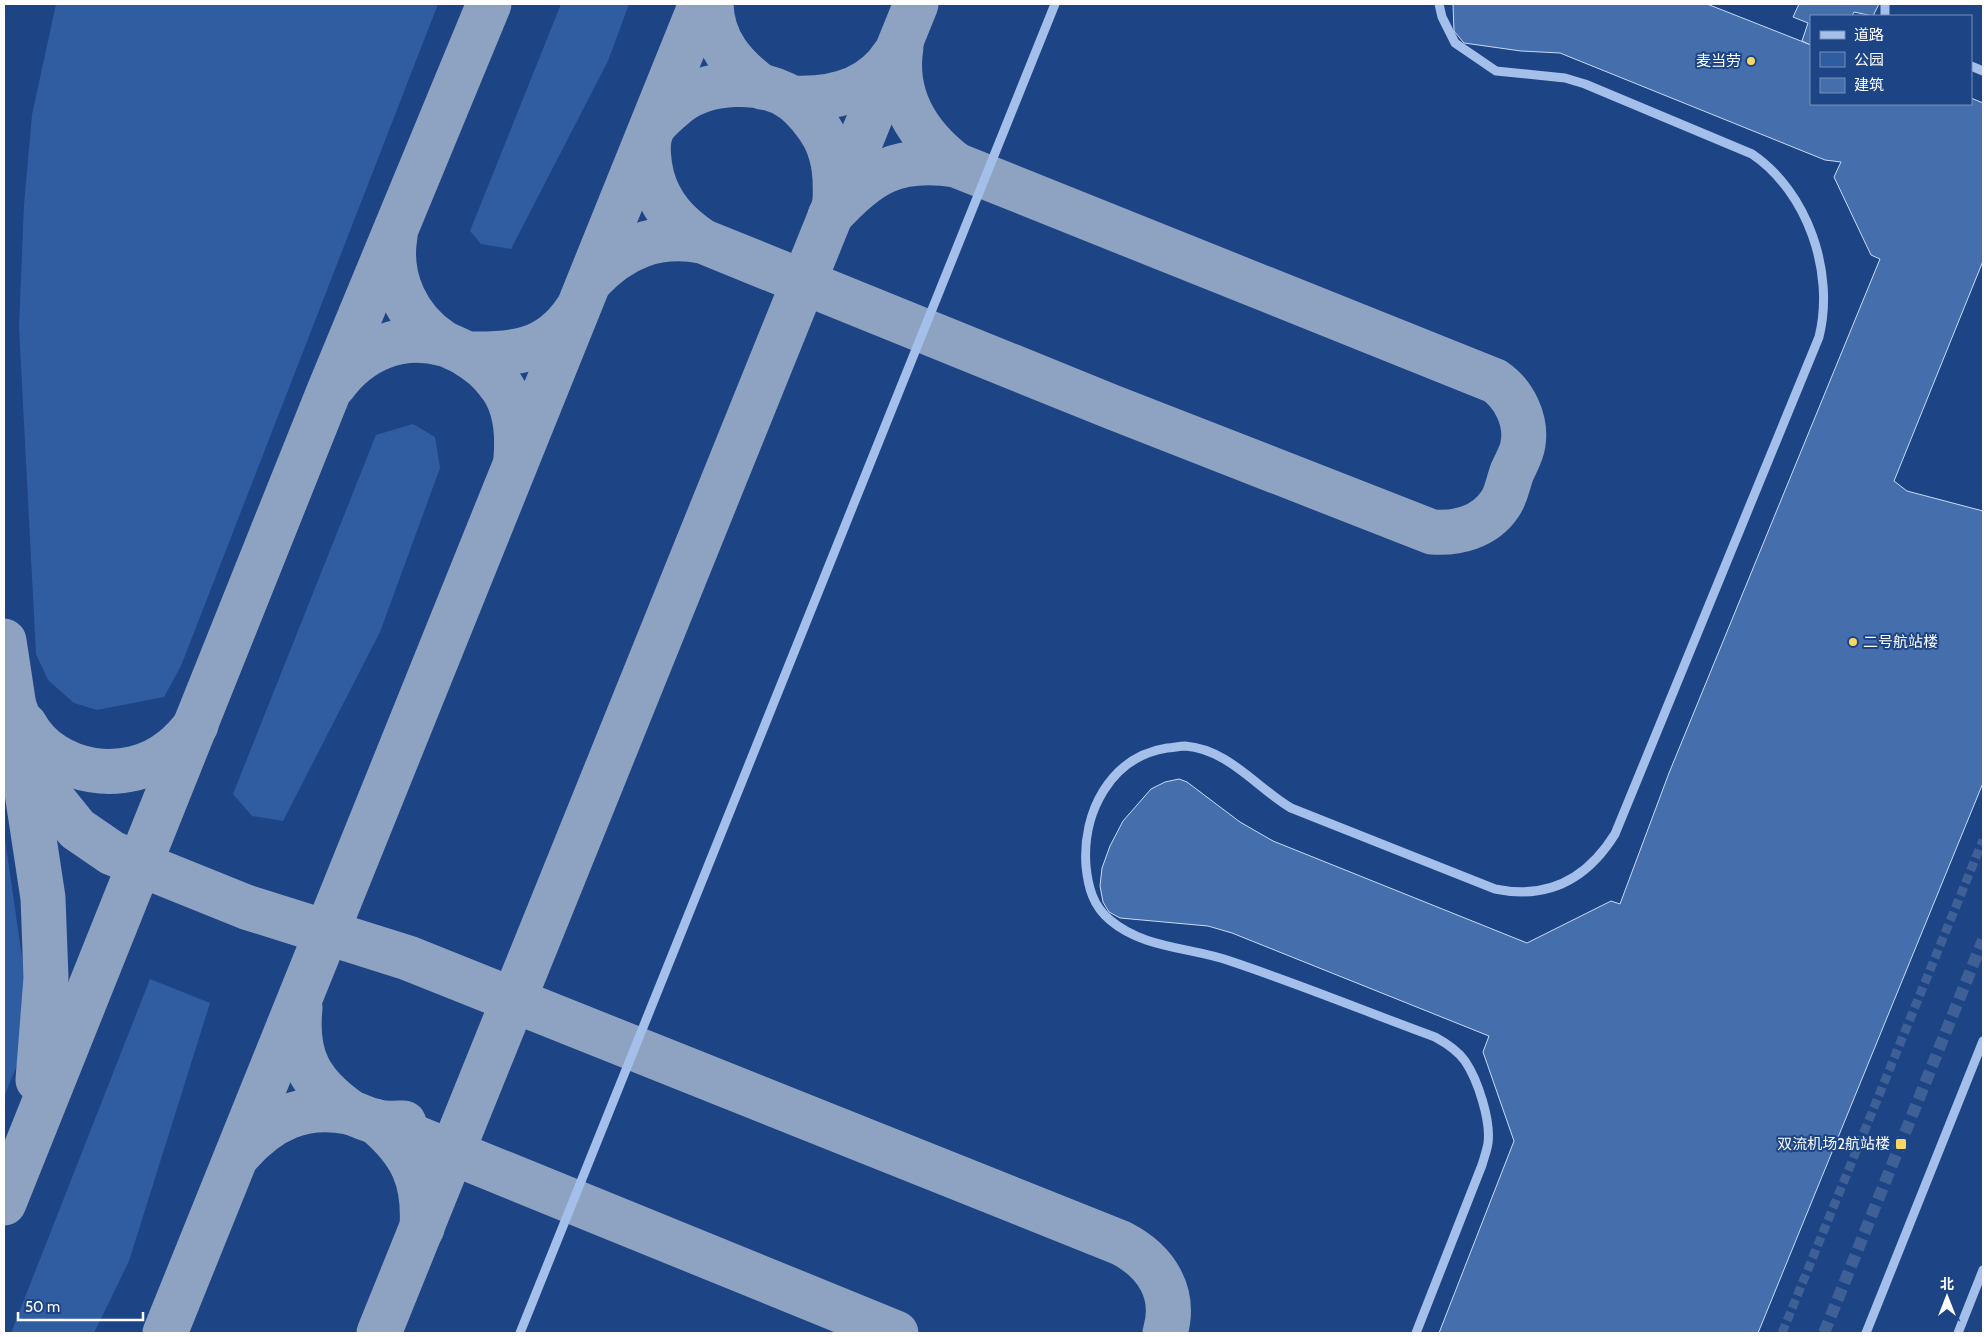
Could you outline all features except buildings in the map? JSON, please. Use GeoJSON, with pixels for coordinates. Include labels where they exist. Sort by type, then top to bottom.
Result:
{"type":"FeatureCollection","features":[{"type":"Feature","properties":{"kind":"street"},"geometry":{"type":"LineString","coordinates":[[520,1333],[1055,4]]}},
{"type":"Feature","properties":{"kind":"street"},"geometry":{"type":"LineString","coordinates":[[1416,1333],[1482,1166],[1488,1143],[1485,1113],[1472,1074],[1465,1060],[1448,1044],[1435,1037],[1228,960],[1164,946],[1133,936],[1109,920],[1096,905],[1088,883],[1086,841],[1096,802],[1110,780],[1128,763],[1150,751],[1184,746],[1204,749],[1229,762],[1274,798],[1291,808],[1495,889],[1516,893],[1529,893],[1564,882],[1587,869],[1605,850],[1615,834],[1819,337],[1824,307],[1822,271],[1816,248],[1804,217],[1775,172],[1765,163],[1752,154],[1586,84],[1565,78],[1496,71],[1455,42],[1442,17],[1439,4]]}},
{"type":"Feature","properties":{"kind":"street"},"geometry":{"type":"LineString","coordinates":[[1866,1333],[1983,1041]]}},
{"type":"Feature","properties":{"kind":"street"},"geometry":{"type":"LineString","coordinates":[[1958,1333],[1983,1270]]}},
{"type":"Feature","properties":{"kind":"green space"},"geometry":{"type":"Polygon","coordinates":[[[56,4],[438,4],[181,666],[164,697],[97,710],[74,703],[48,680],[36,654],[19,327],[24,205],[32,115],[56,4]]]}},
{"type":"Feature","properties":{"kind":"green space"},"geometry":{"type":"Polygon","coordinates":[[[561,4],[629,4],[608,61],[511,249],[481,244],[470,231],[561,4]]]}},
{"type":"Feature","properties":{"kind":"green space"},"geometry":{"type":"Polygon","coordinates":[[[413,424],[435,437],[440,468],[380,632],[283,821],[252,816],[233,794],[376,435],[413,424]]]}},
{"type":"Feature","properties":{"kind":"green space"},"geometry":{"type":"Polygon","coordinates":[[[4,832],[29,1006],[20,1058],[4,1097],[4,832]]]}},
{"type":"Feature","properties":{"kind":"green space"},"geometry":{"type":"Polygon","coordinates":[[[150,979],[210,1003],[129,1261],[94,1333],[11,1333],[150,979]]]}},
{"type":"Feature","properties":{"kind":"taxiway"},"geometry":{"type":"LineString","coordinates":[[4,1203],[329,391],[489,4]]}},
{"type":"Feature","properties":{"kind":"taxiway"},"geometry":{"type":"LineString","coordinates":[[165,1333],[701,4]]}},
{"type":"Feature","properties":{"kind":"taxiway"},"geometry":{"type":"LineString","coordinates":[[711,4],[715,30],[726,52],[742,70],[762,87]]}},
{"type":"Feature","properties":{"kind":"taxiway"},"geometry":{"type":"LineString","coordinates":[[379,1333],[916,4]]}},
{"type":"Feature","properties":{"kind":"taxiway"},"geometry":{"type":"LineString","coordinates":[[901,47],[901,82],[911,114],[930,141],[956,165]]}},
{"type":"Feature","properties":{"kind":"taxiway"},"geometry":{"type":"LineString","coordinates":[[791,98],[821,97],[849,91],[874,77],[894,55]]}},
{"type":"Feature","properties":{"kind":"taxiway"},"geometry":{"type":"LineString","coordinates":[[702,241],[685,228],[665,206],[652,177],[648,148],[649,137],[659,120],[679,102],[704,90],[719,86],[750,85],[778,92],[796,102],[815,122],[825,138],[834,169],[835,201]]}},
{"type":"Feature","properties":{"kind":"taxiway"},"geometry":{"type":"LineString","coordinates":[[590,281],[614,259],[641,245],[670,239],[702,241],[1112,407],[1432,532],[1451,532],[1470,527],[1494,512],[1504,497],[1521,451],[1524,435],[1518,408],[1508,393],[1495,381],[956,165],[916,163],[885,171],[858,189],[830,216]]}},
{"type":"Feature","properties":{"kind":"taxiway"},"geometry":{"type":"LineString","coordinates":[[395,236],[394,267],[398,282],[403,296],[419,322],[442,342],[463,352],[479,363],[491,374],[509,399],[516,428],[516,458]]}},
{"type":"Feature","properties":{"kind":"taxiway"},"geometry":{"type":"LineString","coordinates":[[466,354],[499,354],[528,349],[553,336],[576,311]]}},
{"type":"Feature","properties":{"kind":"taxiway"},"geometry":{"type":"LineString","coordinates":[[334,385],[356,362],[382,347],[412,340],[444,344]]}},
{"type":"Feature","properties":{"kind":"taxiway"},"geometry":{"type":"LineString","coordinates":[[4,641],[43,898],[46,978],[38,1080]]}},
{"type":"Feature","properties":{"kind":"taxiway"},"geometry":{"type":"LineString","coordinates":[[12,701],[43,782],[52,798],[77,829],[112,853],[246,907],[408,958],[1121,1243],[1144,1259],[1161,1280],[1166,1292],[1168,1305],[1165,1333]]}},
{"type":"Feature","properties":{"kind":"taxiway"},"geometry":{"type":"LineString","coordinates":[[25,725],[38,742],[54,755],[72,765],[92,770],[114,771],[134,768],[154,761],[172,750],[196,725]]}},
{"type":"Feature","properties":{"kind":"taxiway"},"geometry":{"type":"LineString","coordinates":[[300,1008],[300,1041],[308,1068],[315,1080],[325,1091],[350,1112]]}},
{"type":"Feature","properties":{"kind":"taxiway"},"geometry":{"type":"LineString","coordinates":[[240,1153],[251,1141],[275,1123],[302,1112],[332,1110],[351,1113],[377,1122],[404,1123]]}},
{"type":"Feature","properties":{"kind":"taxiway"},"geometry":{"type":"LineString","coordinates":[[422,1228],[421,1195],[414,1168],[398,1144],[375,1121],[896,1333]]}},
{"type":"Feature","properties":{"kind":"tunnel"},"geometry":{"type":"LineString","coordinates":[[1782,1333],[1983,840]]}},
{"type":"Feature","properties":{"kind":"tunnel"},"geometry":{"type":"LineString","coordinates":[[1824,1333],[1983,940]]}},
{"type":"Feature","properties":{"kind":"place","name":"麦当劳"},"geometry":{"type":"Point","coordinates":[1751,61]}},
{"type":"Feature","properties":{"kind":"place","name":"二号航站楼"},"geometry":{"type":"Point","coordinates":[1853,642]}},
{"type":"Feature","properties":{"kind":"place","name":"双流机场2航站楼"},"geometry":{"type":"Point","coordinates":[1901,1144]}}]}
